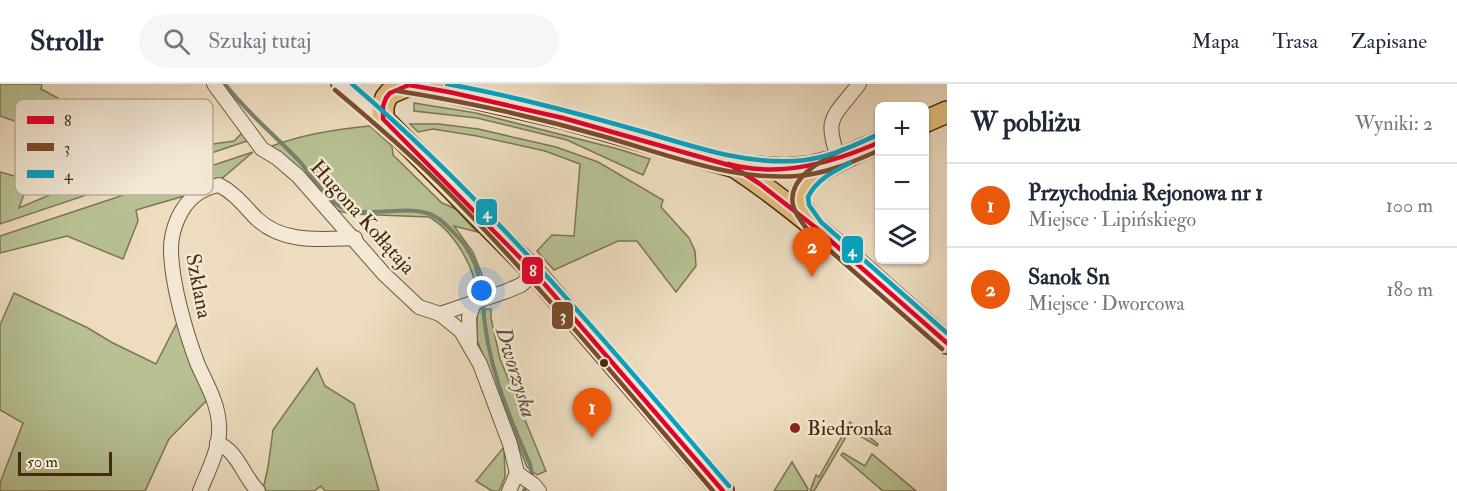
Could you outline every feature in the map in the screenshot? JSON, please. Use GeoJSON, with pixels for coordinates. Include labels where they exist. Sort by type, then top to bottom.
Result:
{"type":"FeatureCollection","features":[{"type":"Feature","properties":{"kind":"main road"},"geometry":{"type":"LineString","coordinates":[[723,491],[536,273],[383,119],[383,106],[390,93],[404,85],[449,92],[563,118],[732,165],[786,170],[839,160]]}},
{"type":"Feature","properties":{"kind":"main road"},"geometry":{"type":"LineString","coordinates":[[929,120],[947,112]]}},
{"type":"Feature","properties":{"kind":"main road"},"geometry":{"type":"LineString","coordinates":[[815,227],[800,202],[802,188],[808,181],[839,160],[875,144]]}},
{"type":"Feature","properties":{"kind":"main road"},"geometry":{"type":"LineString","coordinates":[[732,165],[815,227],[947,343]]}},
{"type":"Feature","properties":{"kind":"street","name":"Hugona Kołłątaja"},"geometry":{"type":"LineString","coordinates":[[214,84],[262,149],[277,158],[298,176],[407,297],[419,307],[440,314],[462,331],[480,364],[510,444],[518,473]]}},
{"type":"Feature","properties":{"kind":"street"},"geometry":{"type":"LineString","coordinates":[[340,84],[383,119]]}},
{"type":"Feature","properties":{"kind":"street"},"geometry":{"type":"LineString","coordinates":[[839,160],[830,135],[831,120],[859,84]]}},
{"type":"Feature","properties":{"kind":"street","name":"Szklana"},"geometry":{"type":"LineString","coordinates":[[213,187],[219,185],[228,189],[260,221],[275,232],[288,237],[354,238]]}},
{"type":"Feature","properties":{"kind":"street","name":"Szklana"},"geometry":{"type":"LineString","coordinates":[[195,195],[186,203],[176,224],[172,236],[171,260],[185,325],[198,365],[214,400],[219,426],[217,443],[200,491]]}},
{"type":"Feature","properties":{"kind":"street"},"geometry":{"type":"LineString","coordinates":[[440,314],[521,285],[536,273]]}},
{"type":"Feature","properties":{"kind":"street","name":"Hugona Kołłątaja"},"geometry":{"type":"LineString","coordinates":[[470,344],[469,317],[475,300]]}},
{"type":"Feature","properties":{"kind":"street"},"geometry":{"type":"LineString","coordinates":[[217,443],[228,447],[250,483],[258,491]]}},
{"type":"Feature","properties":{"kind":"street"},"geometry":{"type":"LineString","coordinates":[[509,491],[518,473],[537,488]]}},
{"type":"Feature","properties":{"kind":"green space"},"geometry":{"type":"Polygon","coordinates":[[[0,84],[42,84],[41,89],[60,99],[15,99],[15,121],[0,116],[0,84]]]}},
{"type":"Feature","properties":{"kind":"green space"},"geometry":{"type":"Polygon","coordinates":[[[414,103],[476,113],[650,159],[643,175],[567,140],[477,118],[414,111],[414,103]]]}},
{"type":"Feature","properties":{"kind":"green space"},"geometry":{"type":"Polygon","coordinates":[[[410,124],[439,124],[478,129],[556,147],[598,162],[663,200],[661,207],[689,238],[695,251],[696,266],[676,292],[637,241],[618,241],[554,270],[537,251],[552,235],[574,236],[580,164],[545,151],[477,136],[433,129],[418,132],[410,124]]]}},
{"type":"Feature","properties":{"kind":"green space"},"geometry":{"type":"Polygon","coordinates":[[[370,126],[392,146],[393,155],[442,203],[456,209],[477,232],[454,226],[473,252],[488,290],[476,294],[472,273],[461,251],[446,231],[429,217],[352,214],[335,210],[272,150],[272,146],[308,135],[370,126]]]}},
{"type":"Feature","properties":{"kind":"green space"},"geometry":{"type":"Polygon","coordinates":[[[245,130],[250,140],[213,152],[213,144],[234,141],[245,130]]]}},
{"type":"Feature","properties":{"kind":"green space"},"geometry":{"type":"Polygon","coordinates":[[[253,152],[219,181],[213,182],[213,165],[253,152]]]}},
{"type":"Feature","properties":{"kind":"green space"},"geometry":{"type":"Polygon","coordinates":[[[0,172],[15,176],[15,195],[24,195],[19,208],[50,195],[86,195],[0,224],[0,172]]]}},
{"type":"Feature","properties":{"kind":"green space"},"geometry":{"type":"Polygon","coordinates":[[[123,195],[186,195],[136,210],[138,221],[123,259],[67,236],[0,253],[0,236],[123,195]]]}},
{"type":"Feature","properties":{"kind":"green space"},"geometry":{"type":"Polygon","coordinates":[[[14,293],[156,364],[179,319],[207,400],[169,439],[145,491],[0,491],[0,483],[23,423],[0,410],[0,325],[14,293]]]}},
{"type":"Feature","properties":{"kind":"green space"},"geometry":{"type":"Polygon","coordinates":[[[477,309],[491,309],[500,359],[546,471],[537,475],[527,467],[477,340],[477,309]]]}},
{"type":"Feature","properties":{"kind":"green space"},"geometry":{"type":"Polygon","coordinates":[[[317,368],[325,386],[354,404],[379,491],[325,491],[321,486],[314,491],[265,491],[263,489],[273,430],[317,368]]]}},
{"type":"Feature","properties":{"kind":"green space"},"geometry":{"type":"Polygon","coordinates":[[[850,422],[878,444],[877,446],[850,430],[814,491],[810,491],[816,475],[819,477],[850,422]]]}},
{"type":"Feature","properties":{"kind":"green space"},"geometry":{"type":"Polygon","coordinates":[[[504,447],[505,477],[499,491],[492,491],[476,481],[504,447]]]}},
{"type":"Feature","properties":{"kind":"green space"},"geometry":{"type":"Polygon","coordinates":[[[843,453],[865,466],[872,454],[916,491],[883,491],[841,455],[843,453]]]}},
{"type":"Feature","properties":{"kind":"green space"},"geometry":{"type":"Polygon","coordinates":[[[792,462],[808,489],[807,491],[774,491],[792,462]]]}},
{"type":"Feature","properties":{"kind":"waterway","name":"Dworzyska"},"geometry":{"type":"LineString","coordinates":[[225,84],[301,163],[324,193],[341,207],[365,212],[417,211],[442,221],[459,238],[472,258],[478,273],[482,296]]}},
{"type":"Feature","properties":{"kind":"waterway","name":"Dworzyska"},"geometry":{"type":"LineString","coordinates":[[483,304],[493,366],[513,425],[530,464],[532,475],[524,491]]}},
{"type":"Feature","properties":{"kind":"transit line","name":"4"},"geometry":{"type":"LineString","coordinates":[[352,84],[404,130],[501,227],[594,329],[729,486]]}},
{"type":"Feature","properties":{"kind":"transit line","name":"4"},"geometry":{"type":"LineString","coordinates":[[447,84],[547,106],[701,149],[757,160],[794,161],[816,158],[875,136]]}},
{"type":"Feature","properties":{"kind":"transit line","name":"8"},"geometry":{"type":"LineString","coordinates":[[723,491],[535,273],[383,119],[383,106],[390,93],[409,85],[449,92],[563,118],[732,166],[760,184],[815,227],[947,343]]}},
{"type":"Feature","properties":{"kind":"transit line","name":"3"},"geometry":{"type":"LineString","coordinates":[[335,90],[415,160],[511,258],[713,491]]}},
{"type":"Feature","properties":{"kind":"transit line","name":"3"},"geometry":{"type":"LineString","coordinates":[[398,91],[526,116],[699,165],[748,174],[808,175],[839,167],[875,152]]}},
{"type":"Feature","properties":{"kind":"transit line","name":"8"},"geometry":{"type":"LineString","coordinates":[[728,164],[747,168],[786,169],[825,162],[875,144]]}},
{"type":"Feature","properties":{"kind":"transit line","name":"3"},"geometry":{"type":"LineString","coordinates":[[844,149],[817,164],[801,178],[793,195],[796,212],[810,233],[942,349]]}},
{"type":"Feature","properties":{"kind":"transit line","name":"4"},"geometry":{"type":"LineString","coordinates":[[850,163],[832,173],[811,191],[808,197],[809,205],[821,222],[947,333]]}},
{"type":"Feature","properties":{"kind":"place","name":"Sanok Sn"},"geometry":{"type":"Point","coordinates":[812,277]}},
{"type":"Feature","properties":{"kind":"place","name":"Biedronka"},"geometry":{"type":"Point","coordinates":[795,428]}},
{"type":"Feature","properties":{"kind":"place","name":"Przychodnia Rejonowa nr 1"},"geometry":{"type":"Point","coordinates":[592,438]}}]}
